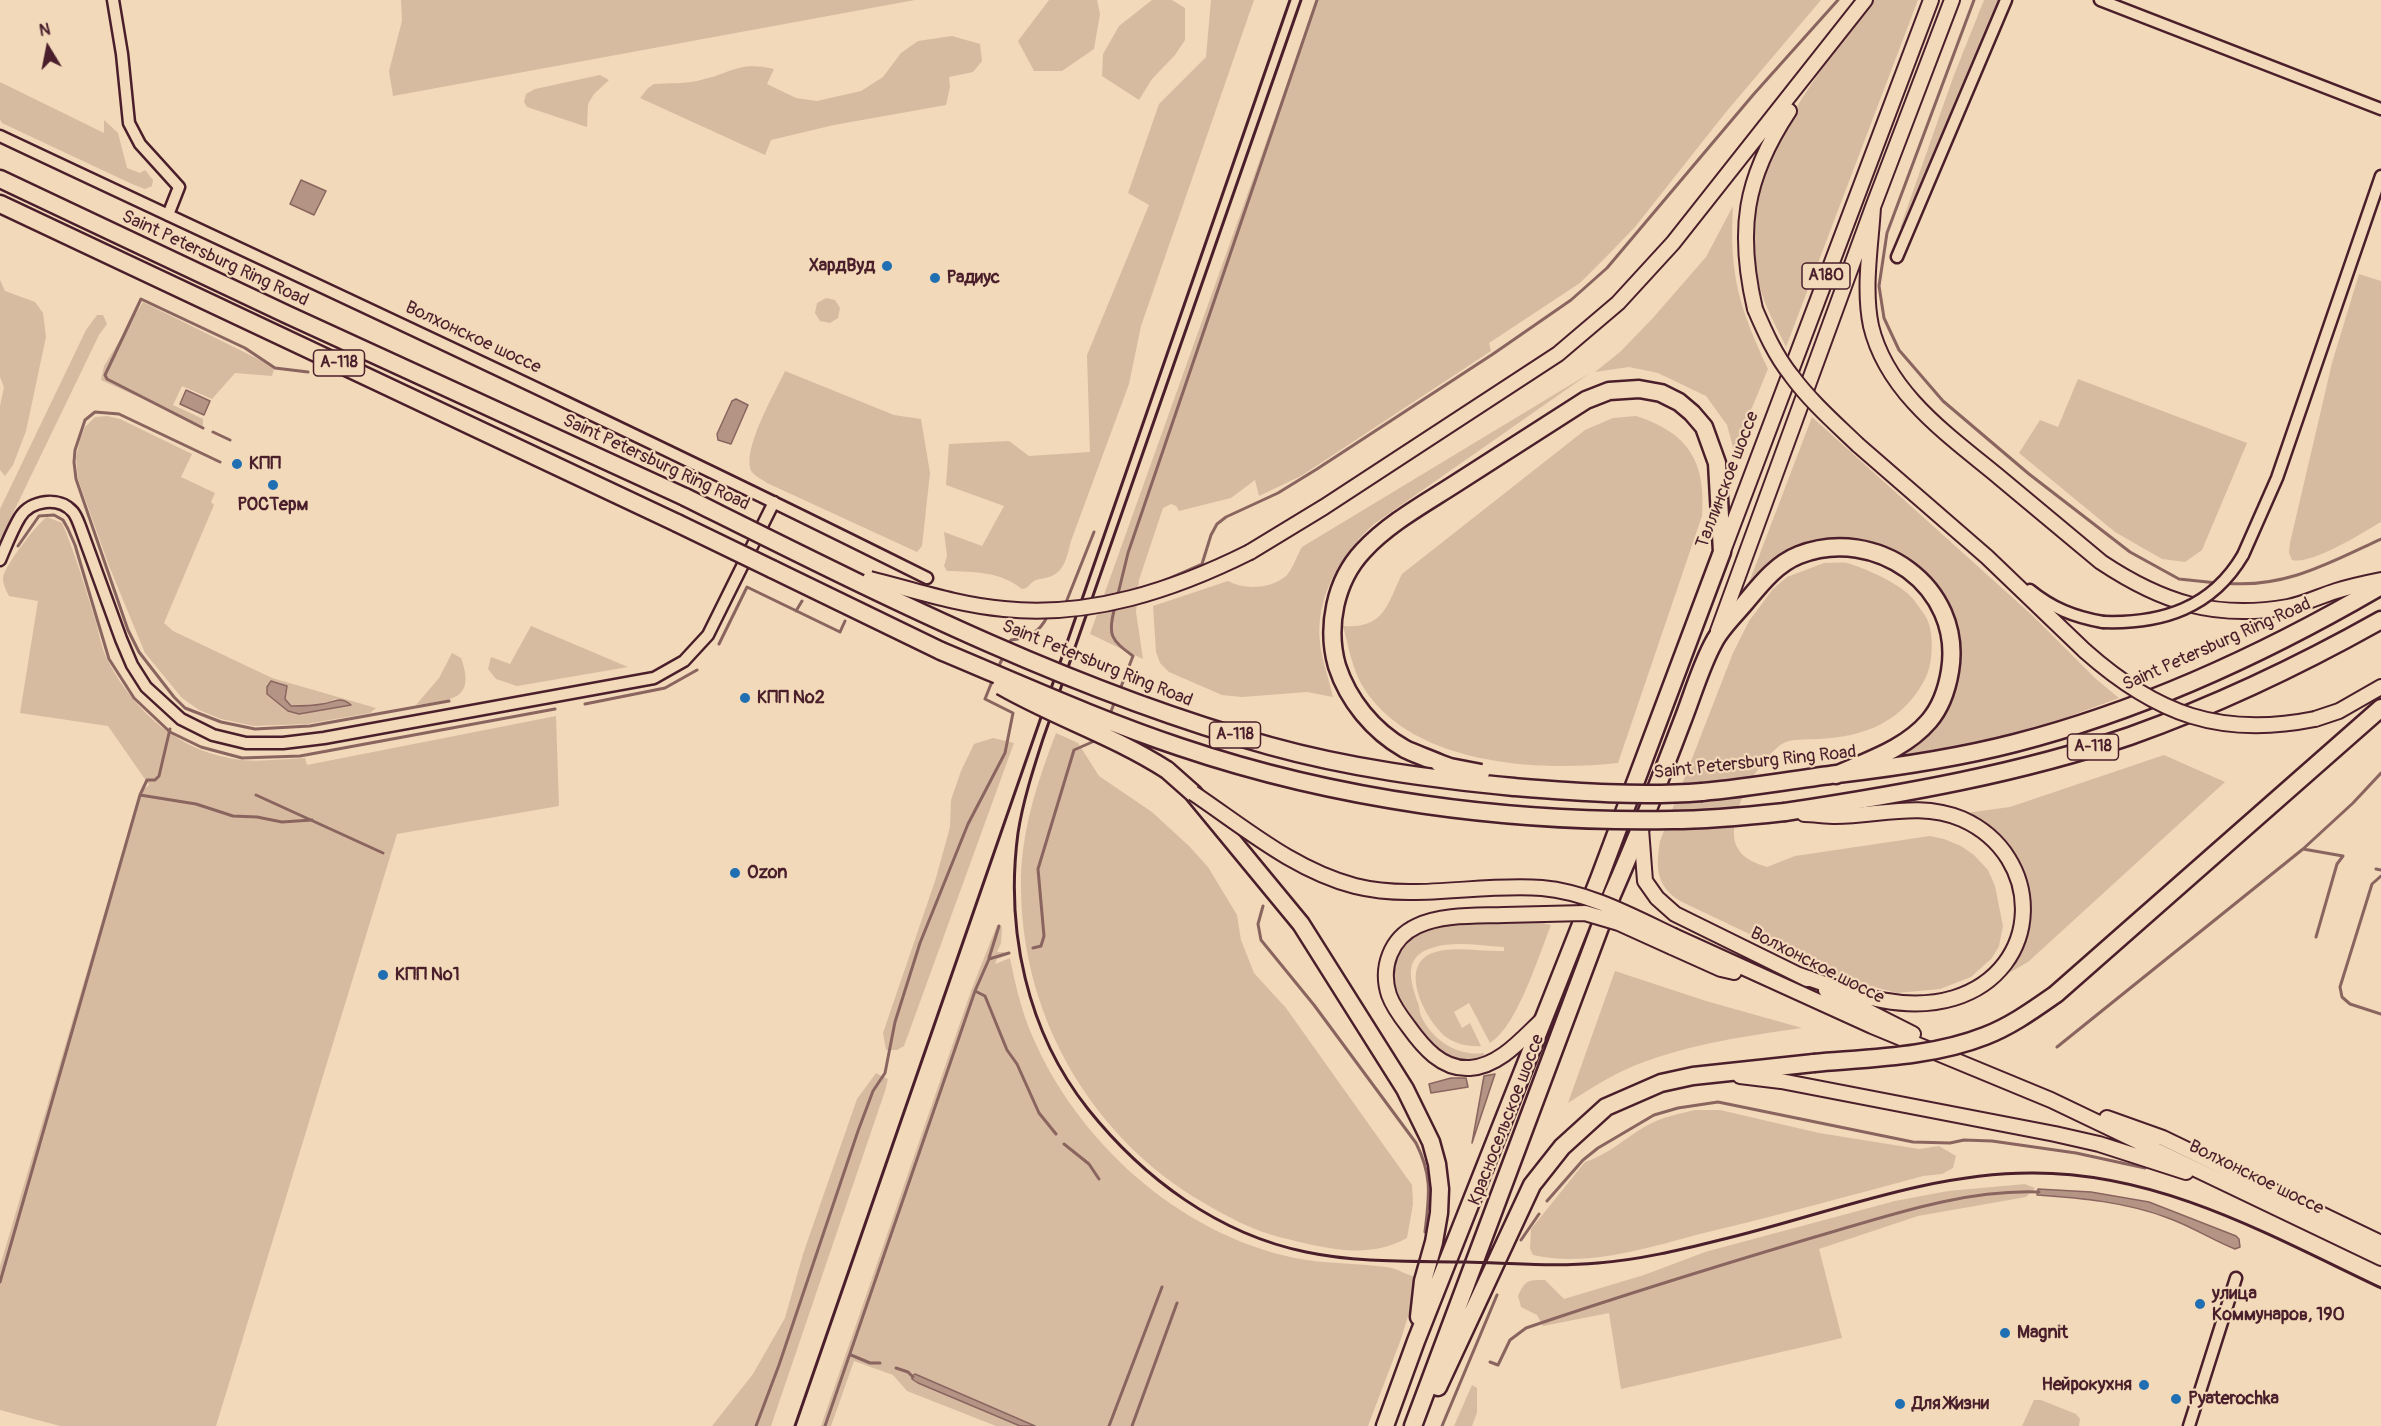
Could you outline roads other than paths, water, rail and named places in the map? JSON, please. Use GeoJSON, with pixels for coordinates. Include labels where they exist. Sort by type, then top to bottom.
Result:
{"type":"FeatureCollection","features":[{"type":"Feature","properties":{"kind":"highway","name":"Saint Petersburg Ring Road"},"geometry":{"type":"LineString","coordinates":[[0,179],[277,310],[685,497],[800,554],[1094,688],[1182,719],[1272,746],[1411,775],[1485,784],[1627,795],[1702,792],[1911,765],[2016,742],[2116,711],[2187,683],[2257,651],[2329,616],[2381,586]]}},
{"type":"Feature","properties":{"kind":"highway","name":"А-118"},"geometry":{"type":"LineString","coordinates":[[0,204],[677,523],[940,651],[1086,712],[1181,748],[1274,774],[1353,792],[1479,810],[1622,820],[1695,819],[1785,813],[1916,791],[2028,766],[2129,736],[2206,707],[2281,673],[2381,620]]}},
{"type":"Feature","properties":{"kind":"highway"},"geometry":{"type":"LineString","coordinates":[[1702,792],[1672,786],[1575,783],[1492,775],[1450,767],[1404,748],[1356,706],[1343,683],[1334,653],[1332,619],[1339,593],[1362,551],[1397,521],[1586,400],[1609,391],[1639,389],[1661,393],[1686,408],[1704,427],[1717,463],[1722,552]]}},
{"type":"Feature","properties":{"kind":"highway"},"geometry":{"type":"LineString","coordinates":[[1641,829],[1714,641],[1763,580],[1797,555],[1825,548],[1851,546],[1880,553],[1900,564],[1921,580],[1937,600],[1945,620],[1950,642],[1951,664],[1941,702],[1917,734],[1893,750],[1836,775]]}},
{"type":"Feature","properties":{"kind":"highway","name":"Таллинское шоссе"},"geometry":{"type":"LineString","coordinates":[[1560,974],[1599,879],[1722,552]]}},
{"type":"Feature","properties":{"kind":"highway"},"geometry":{"type":"LineString","coordinates":[[940,651],[1031,704],[1116,740],[1167,770],[1193,793],[1301,924],[1404,1089],[1419,1115],[1434,1153],[1440,1189],[1439,1213],[1423,1281],[1416,1341]]}},
{"type":"Feature","properties":{"kind":"highway"},"geometry":{"type":"LineString","coordinates":[[1421,1426],[1532,1185],[1562,1147],[1606,1107],[1661,1083],[1693,1076],[1947,1048],[1986,1036],[2021,1019],[2056,994],[2381,708]]}},
{"type":"Feature","properties":{"kind":"highway","name":"Красносельское шоссе"},"geometry":{"type":"LineString","coordinates":[[1413,1426],[1612,895],[1641,829]]}},
{"type":"Feature","properties":{"kind":"highway","name":"Красносельское шоссе"},"geometry":{"type":"LineString","coordinates":[[1385,1426],[1560,974]]}},
{"type":"Feature","properties":{"kind":"main road"},"geometry":{"type":"LineString","coordinates":[[800,554],[870,579],[973,605],[1040,610],[1081,608],[1155,592],[1191,580],[1250,552],[1324,507],[1558,354],[1618,303],[1673,243],[1865,0]]}},
{"type":"Feature","properties":{"kind":"main road","name":"Таллинское шоссе"},"geometry":{"type":"LineString","coordinates":[[1722,552],[1931,0]]}},
{"type":"Feature","properties":{"kind":"main road"},"geometry":{"type":"LineString","coordinates":[[1714,641],[1952,0]]}},
{"type":"Feature","properties":{"kind":"main road"},"geometry":{"type":"LineString","coordinates":[[1836,39],[1779,125],[1764,153],[1749,196],[1744,235],[1748,277],[1755,309],[1772,346],[1791,375],[1821,410],[1858,445],[1987,557],[2085,651],[2137,693],[2164,707],[2198,719],[2234,725],[2267,726],[2315,719],[2339,711],[2381,687]]}},
{"type":"Feature","properties":{"kind":"main road"},"geometry":{"type":"LineString","coordinates":[[1874,207],[1869,273],[1870,317],[1878,349],[1888,369],[1905,392],[1943,430],[2101,562],[2127,580],[2155,594],[2184,604],[2223,611],[2256,611],[2290,606],[2339,590],[2381,580]]}},
{"type":"Feature","properties":{"kind":"main road"},"geometry":{"type":"LineString","coordinates":[[1193,793],[1281,854],[1316,872],[1355,886],[1392,891],[1503,887],[1544,888],[1574,893],[1621,911],[1673,942]]}},
{"type":"Feature","properties":{"kind":"main road"},"geometry":{"type":"LineString","coordinates":[[1785,813],[1836,816],[1922,809],[1961,819],[1982,830],[1998,844],[2010,861],[2023,897],[2024,917],[2020,935],[2003,967],[1974,990],[1953,998],[1922,1003],[1886,1002],[1800,975]]}},
{"type":"Feature","properties":{"kind":"main road","name":"Волхонское шоссе"},"geometry":{"type":"LineString","coordinates":[[1641,829],[1645,881],[1657,897],[1675,914],[1800,975],[1838,998],[2031,1091],[2254,1197],[2380,1250]]}},
{"type":"Feature","properties":{"kind":"main road"},"geometry":{"type":"LineString","coordinates":[[1542,1020],[1505,1054],[1487,1065],[1468,1068],[1449,1065],[1435,1058],[1412,1032],[1390,997],[1386,981],[1386,965],[1393,946],[1404,933],[1419,924],[1436,920],[1504,915],[1585,913],[1673,942]]}},
{"type":"Feature","properties":{"kind":"main road","name":"Волхонское шоссе"},"geometry":{"type":"LineString","coordinates":[[1673,942],[2031,1091]]}},
{"type":"Feature","properties":{"kind":"main road"},"geometry":{"type":"LineString","coordinates":[[1693,1076],[1741,1076],[1781,1081],[2055,1134],[2110,1147],[2254,1197],[2262,1184]]}},
{"type":"Feature","properties":{"kind":"main road","name":"Волхонское шоссе"},"geometry":{"type":"LineString","coordinates":[[2051,1100],[2163,1137],[2262,1184],[2380,1250]]}},
{"type":"Feature","properties":{"kind":"street"},"geometry":{"type":"LineString","coordinates":[[113,0],[122,54],[129,123],[140,144],[179,187],[168,215]]}},
{"type":"Feature","properties":{"kind":"street"},"geometry":{"type":"LineString","coordinates":[[1897,257],[2006,0]]}},
{"type":"Feature","properties":{"kind":"street"},"geometry":{"type":"LineString","coordinates":[[2100,0],[2381,109]]}},
{"type":"Feature","properties":{"kind":"street","name":"Волхонское шоссе"},"geometry":{"type":"LineString","coordinates":[[0,136],[774,502],[927,578]]}},
{"type":"Feature","properties":{"kind":"street"},"geometry":{"type":"LineString","coordinates":[[1987,557],[2056,609],[2079,618],[2103,622],[2150,620],[2166,616],[2201,601],[2225,580],[2243,555],[2277,478],[2381,176]]}},
{"type":"Feature","properties":{"kind":"street"},"geometry":{"type":"LineString","coordinates":[[0,560],[21,515],[31,506],[53,502],[63,505],[73,512],[81,529],[121,639],[132,665],[146,687],[181,718],[213,735],[246,743],[283,743],[324,738],[654,678],[669,671],[697,649],[708,635],[774,502]]}},
{"type":"Feature","properties":{"kind":"street"},"geometry":{"type":"LineString","coordinates":[[2189,1426],[2236,1278]]}},
{"type":"Feature","properties":{"kind":"waterway"},"geometry":{"type":"LineString","coordinates":[[1117,598],[1128,553],[1317,0]]}},
{"type":"Feature","properties":{"kind":"waterway"},"geometry":{"type":"LineString","coordinates":[[1154,585],[1202,564],[1211,535],[1217,524],[1226,517],[1278,493],[1317,469],[1571,300],[1607,268],[1753,95],[1838,0]]}},
{"type":"Feature","properties":{"kind":"waterway"},"geometry":{"type":"LineString","coordinates":[[1974,0],[1887,233],[1879,286],[1884,318],[1899,350],[1943,401],[2029,474],[2130,552],[2179,579],[2217,583]]}},
{"type":"Feature","properties":{"kind":"waterway"},"geometry":{"type":"LineString","coordinates":[[203,428],[107,379],[105,375],[141,299],[245,348],[275,368],[308,372]]}},
{"type":"Feature","properties":{"kind":"waterway"},"geometry":{"type":"LineString","coordinates":[[220,462],[119,414],[95,412],[85,420],[75,450],[76,479],[128,630],[139,652],[174,697],[185,708],[221,722],[255,729],[310,726],[449,701]]}},
{"type":"Feature","properties":{"kind":"waterway"},"geometry":{"type":"LineString","coordinates":[[213,432],[230,440]]}},
{"type":"Feature","properties":{"kind":"waterway"},"geometry":{"type":"LineString","coordinates":[[18,546],[39,516],[54,515],[63,520],[75,545],[109,659],[134,698],[170,732],[201,747],[242,758],[300,756],[555,709]]}},
{"type":"Feature","properties":{"kind":"waterway"},"geometry":{"type":"LineString","coordinates":[[1065,605],[1094,532]]}},
{"type":"Feature","properties":{"kind":"waterway"},"geometry":{"type":"LineString","coordinates":[[2224,583],[2246,584],[2286,578],[2324,565],[2381,539]]}},
{"type":"Feature","properties":{"kind":"waterway"},"geometry":{"type":"LineString","coordinates":[[719,644],[747,587],[840,632],[845,621]]}},
{"type":"Feature","properties":{"kind":"waterway"},"geometry":{"type":"LineString","coordinates":[[796,611],[802,601]]}},
{"type":"Feature","properties":{"kind":"waterway"},"geometry":{"type":"LineString","coordinates":[[1115,607],[1111,631],[1120,646],[1133,656],[1119,692]]}},
{"type":"Feature","properties":{"kind":"waterway"},"geometry":{"type":"LineString","coordinates":[[1008,646],[1011,640],[1032,634],[1047,617],[1051,617]]}},
{"type":"Feature","properties":{"kind":"waterway"},"geometry":{"type":"LineString","coordinates":[[997,670],[1004,655]]}},
{"type":"Feature","properties":{"kind":"waterway"},"geometry":{"type":"LineString","coordinates":[[585,704],[665,688],[697,670]]}},
{"type":"Feature","properties":{"kind":"waterway"},"geometry":{"type":"LineString","coordinates":[[756,1426],[779,1365],[858,1131],[873,1091],[885,1073],[895,1022],[920,943],[968,824],[1005,753],[1013,713],[985,699],[993,679]]}},
{"type":"Feature","properties":{"kind":"waterway"},"geometry":{"type":"LineString","coordinates":[[1110,714],[1115,701]]}},
{"type":"Feature","properties":{"kind":"waterway"},"geometry":{"type":"LineString","coordinates":[[0,1282],[140,795],[147,780],[155,780],[159,776],[170,729]]}},
{"type":"Feature","properties":{"kind":"waterway"},"geometry":{"type":"LineString","coordinates":[[1033,948],[1041,946],[1044,936],[1038,869],[1074,750],[1099,739]]}},
{"type":"Feature","properties":{"kind":"waterway"},"geometry":{"type":"LineString","coordinates":[[2057,1047],[2303,849],[2353,803],[2381,773]]}},
{"type":"Feature","properties":{"kind":"waterway"},"geometry":{"type":"LineString","coordinates":[[140,795],[196,804],[233,816],[257,817],[282,822],[312,820]]}},
{"type":"Feature","properties":{"kind":"waterway"},"geometry":{"type":"LineString","coordinates":[[256,795],[383,853]]}},
{"type":"Feature","properties":{"kind":"waterway"},"geometry":{"type":"LineString","coordinates":[[2303,849],[2343,856],[2337,864],[2316,937]]}},
{"type":"Feature","properties":{"kind":"waterway"},"geometry":{"type":"LineString","coordinates":[[2376,869],[2381,870]]}},
{"type":"Feature","properties":{"kind":"waterway"},"geometry":{"type":"LineString","coordinates":[[2381,876],[2372,884],[2340,987],[2342,997],[2350,1004],[2381,1014]]}},
{"type":"Feature","properties":{"kind":"waterway"},"geometry":{"type":"LineString","coordinates":[[1263,906],[1258,924],[1261,940],[1314,1005],[1416,1143],[1427,1177],[1425,1232]]}},
{"type":"Feature","properties":{"kind":"waterway"},"geometry":{"type":"LineString","coordinates":[[989,958],[999,926]]}},
{"type":"Feature","properties":{"kind":"waterway"},"geometry":{"type":"LineString","coordinates":[[825,1426],[975,991],[989,959],[1009,953]]}},
{"type":"Feature","properties":{"kind":"waterway"},"geometry":{"type":"LineString","coordinates":[[975,991],[985,996],[1007,1050],[1017,1064],[1039,1113],[1056,1134]]}},
{"type":"Feature","properties":{"kind":"waterway"},"geometry":{"type":"LineString","coordinates":[[1547,1201],[1583,1160],[1598,1148],[1654,1115],[1678,1108],[1718,1102],[1913,1142],[1992,1141],[2076,1153],[2145,1168]]}},
{"type":"Feature","properties":{"kind":"waterway"},"geometry":{"type":"LineString","coordinates":[[1064,1144],[1089,1164],[1099,1179]]}},
{"type":"Feature","properties":{"kind":"waterway"},"geometry":{"type":"LineString","coordinates":[[1490,1362],[1498,1365],[1510,1340],[1526,1328],[1702,1271],[1922,1206],[1980,1195],[2039,1192]]}},
{"type":"Feature","properties":{"kind":"waterway"},"geometry":{"type":"LineString","coordinates":[[1521,1240],[1539,1214]]}},
{"type":"Feature","properties":{"kind":"waterway"},"geometry":{"type":"LineString","coordinates":[[1109,1426],[1162,1287]]}},
{"type":"Feature","properties":{"kind":"waterway"},"geometry":{"type":"LineString","coordinates":[[1442,1426],[1497,1295]]}},
{"type":"Feature","properties":{"kind":"waterway"},"geometry":{"type":"LineString","coordinates":[[1132,1426],[1177,1303]]}},
{"type":"Feature","properties":{"kind":"waterway"},"geometry":{"type":"LineString","coordinates":[[851,1355],[870,1363],[880,1363]]}},
{"type":"Feature","properties":{"kind":"waterway"},"geometry":{"type":"LineString","coordinates":[[896,1368],[908,1372],[913,1377]]}},
{"type":"Feature","properties":{"kind":"railway"},"geometry":{"type":"LineString","coordinates":[[795,1426],[1290,0]]}},
{"type":"Feature","properties":{"kind":"railway"},"geometry":{"type":"LineString","coordinates":[[1301,0],[1043,739],[1020,821],[1015,870],[1015,906],[1018,943],[1025,978],[1050,1047],[1067,1079],[1088,1109],[1133,1158],[1185,1200],[1243,1232],[1274,1244],[1326,1256],[1385,1261],[1531,1264],[1613,1262],[1705,1244],[1913,1188],[1991,1175],[2031,1173],[2078,1175],[2124,1183],[2168,1195],[2255,1228],[2381,1288]]}},
{"type":"Feature","properties":{"kind":"place","name":"ХардВуд"},"geometry":{"type":"Point","coordinates":[887,266]}},
{"type":"Feature","properties":{"kind":"place","name":"Радиус"},"geometry":{"type":"Point","coordinates":[935,278]}},
{"type":"Feature","properties":{"kind":"place","name":"КПП"},"geometry":{"type":"Point","coordinates":[237,464]}},
{"type":"Feature","properties":{"kind":"place","name":"РОСТерм"},"geometry":{"type":"Point","coordinates":[273,485]}},
{"type":"Feature","properties":{"kind":"place","name":"КПП №2"},"geometry":{"type":"Point","coordinates":[745,698]}},
{"type":"Feature","properties":{"kind":"place","name":"Ozon"},"geometry":{"type":"Point","coordinates":[735,873]}},
{"type":"Feature","properties":{"kind":"place","name":"КПП №1"},"geometry":{"type":"Point","coordinates":[383,975]}},
{"type":"Feature","properties":{"kind":"place","name":"улица Коммунаров, 190"},"geometry":{"type":"Point","coordinates":[2200,1304]}},
{"type":"Feature","properties":{"kind":"place","name":"Magnit"},"geometry":{"type":"Point","coordinates":[2005,1333]}},
{"type":"Feature","properties":{"kind":"place","name":"Нейрокухня"},"geometry":{"type":"Point","coordinates":[2144,1385]}},
{"type":"Feature","properties":{"kind":"place","name":"Pyaterochka"},"geometry":{"type":"Point","coordinates":[2176,1399]}},
{"type":"Feature","properties":{"kind":"place","name":"Для Жизни"},"geometry":{"type":"Point","coordinates":[1900,1404]}}]}
